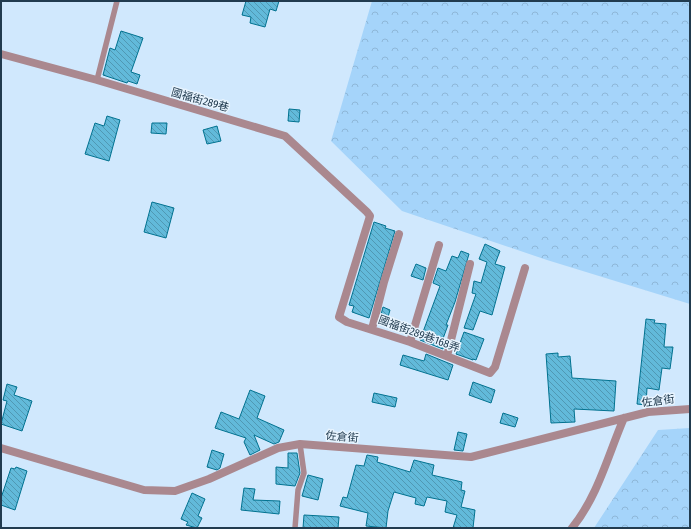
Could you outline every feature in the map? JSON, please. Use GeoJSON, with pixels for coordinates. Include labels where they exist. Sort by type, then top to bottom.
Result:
{"type":"FeatureCollection","features":[{"type":"Feature","properties":{"kind":"street","name":"國福街289巷"},"geometry":{"type":"LineString","coordinates":[[1,54],[97,80],[285,136],[367,212]]}},
{"type":"Feature","properties":{"kind":"street","name":"國福街289巷168弄"},"geometry":{"type":"LineString","coordinates":[[367,212],[370,216],[369,220],[339,317],[347,322],[410,342],[490,373],[495,367],[525,268]]}},
{"type":"Feature","properties":{"kind":"street"},"geometry":{"type":"LineString","coordinates":[[372,329],[384,282],[399,234]]}},
{"type":"Feature","properties":{"kind":"street"},"geometry":{"type":"LineString","coordinates":[[410,342],[439,245]]}},
{"type":"Feature","properties":{"kind":"street"},"geometry":{"type":"LineString","coordinates":[[447,356],[470,264]]}},
{"type":"Feature","properties":{"kind":"street","name":"佐倉街"},"geometry":{"type":"LineString","coordinates":[[1,448],[144,490],[175,491],[209,479],[278,448],[300,444],[471,457],[648,412],[690,409]]}},
{"type":"Feature","properties":{"kind":"street"},"geometry":{"type":"LineString","coordinates":[[572,528],[583,515],[591,500],[624,418]]}},
{"type":"Feature","properties":{"kind":"lane"},"geometry":{"type":"LineString","coordinates":[[97,80],[117,1]]}},
{"type":"Feature","properties":{"kind":"lane"},"geometry":{"type":"LineString","coordinates":[[295,528],[298,490],[304,472],[300,444]]}},
{"type":"Feature","properties":{"kind":"green space"},"geometry":{"type":"Polygon","coordinates":[[[372,1],[690,1],[690,304],[547,260],[402,211],[331,141],[372,1]]]}},
{"type":"Feature","properties":{"kind":"green space"},"geometry":{"type":"Polygon","coordinates":[[[690,428],[690,528],[594,528],[658,430],[690,428]]]}},
{"type":"Feature","properties":{"kind":"building"},"geometry":{"type":"Polygon","coordinates":[[[246,1],[279,1],[276,11],[270,9],[265,27],[250,23],[251,17],[242,15],[246,1]]]}},
{"type":"Feature","properties":{"kind":"building"},"geometry":{"type":"Polygon","coordinates":[[[121,31],[143,38],[131,72],[140,75],[137,84],[128,81],[127,83],[103,75],[110,48],[115,50],[121,31]]]}},
{"type":"Feature","properties":{"kind":"building"},"geometry":{"type":"Polygon","coordinates":[[[289,109],[300,110],[299,122],[288,121],[289,109]]]}},
{"type":"Feature","properties":{"kind":"building"},"geometry":{"type":"Polygon","coordinates":[[[107,116],[120,120],[109,161],[85,154],[95,123],[104,126],[107,116]]]}},
{"type":"Feature","properties":{"kind":"building"},"geometry":{"type":"Polygon","coordinates":[[[152,123],[167,123],[166,134],[151,133],[152,123]]]}},
{"type":"Feature","properties":{"kind":"building"},"geometry":{"type":"Polygon","coordinates":[[[217,126],[221,141],[207,144],[203,130],[217,126]]]}},
{"type":"Feature","properties":{"kind":"building"},"geometry":{"type":"Polygon","coordinates":[[[152,202],[174,208],[166,238],[144,232],[152,202]]]}},
{"type":"Feature","properties":{"kind":"building"},"geometry":{"type":"Polygon","coordinates":[[[374,222],[395,231],[369,318],[352,312],[354,306],[349,305],[374,222]]]}},
{"type":"Feature","properties":{"kind":"building"},"geometry":{"type":"Polygon","coordinates":[[[485,244],[500,251],[495,264],[505,267],[492,315],[480,311],[473,330],[464,328],[476,294],[472,293],[474,281],[481,283],[487,262],[479,259],[485,244]]]}},
{"type":"Feature","properties":{"kind":"building"},"geometry":{"type":"Polygon","coordinates":[[[461,251],[469,254],[455,302],[446,325],[448,325],[441,344],[444,345],[443,349],[420,340],[440,286],[433,283],[438,268],[446,271],[452,256],[458,258],[461,251]]]}},
{"type":"Feature","properties":{"kind":"building"},"geometry":{"type":"Polygon","coordinates":[[[416,264],[426,268],[423,280],[411,276],[416,264]]]}},
{"type":"Feature","properties":{"kind":"building"},"geometry":{"type":"Polygon","coordinates":[[[383,307],[390,310],[386,324],[379,322],[383,307]]]}},
{"type":"Feature","properties":{"kind":"building"},"geometry":{"type":"Polygon","coordinates":[[[646,319],[655,320],[654,323],[666,324],[664,347],[673,347],[670,369],[662,368],[659,390],[647,388],[646,405],[637,404],[646,319]]]}},
{"type":"Feature","properties":{"kind":"building"},"geometry":{"type":"Polygon","coordinates":[[[464,332],[484,339],[476,360],[456,354],[464,332]]]}},
{"type":"Feature","properties":{"kind":"building"},"geometry":{"type":"Polygon","coordinates":[[[558,353],[558,357],[570,356],[572,378],[616,381],[614,411],[574,409],[575,422],[551,423],[546,354],[558,353]]]}},
{"type":"Feature","properties":{"kind":"building"},"geometry":{"type":"Polygon","coordinates":[[[426,354],[453,365],[448,380],[400,365],[403,355],[424,361],[426,354]]]}},
{"type":"Feature","properties":{"kind":"building"},"geometry":{"type":"Polygon","coordinates":[[[473,382],[495,390],[491,403],[469,395],[473,382]]]}},
{"type":"Feature","properties":{"kind":"building"},"geometry":{"type":"Polygon","coordinates":[[[7,384],[17,387],[14,395],[32,401],[22,431],[1,424],[7,401],[3,400],[7,384]]]}},
{"type":"Feature","properties":{"kind":"building"},"geometry":{"type":"Polygon","coordinates":[[[250,390],[265,396],[257,418],[284,430],[279,442],[274,444],[254,435],[260,450],[250,455],[244,442],[246,438],[215,428],[221,412],[239,419],[250,390]]]}},
{"type":"Feature","properties":{"kind":"building"},"geometry":{"type":"Polygon","coordinates":[[[374,393],[397,398],[395,407],[372,402],[374,393]]]}},
{"type":"Feature","properties":{"kind":"building"},"geometry":{"type":"Polygon","coordinates":[[[503,413],[518,418],[515,427],[500,423],[503,413]]]}},
{"type":"Feature","properties":{"kind":"building"},"geometry":{"type":"Polygon","coordinates":[[[458,432],[467,434],[463,451],[454,450],[458,432]]]}},
{"type":"Feature","properties":{"kind":"building"},"geometry":{"type":"Polygon","coordinates":[[[212,450],[224,454],[220,468],[217,470],[207,467],[212,450]]]}},
{"type":"Feature","properties":{"kind":"building"},"geometry":{"type":"Polygon","coordinates":[[[288,453],[297,453],[300,473],[295,486],[276,484],[276,467],[288,468],[288,453]]]}},
{"type":"Feature","properties":{"kind":"building"},"geometry":{"type":"Polygon","coordinates":[[[367,455],[378,457],[377,462],[410,472],[414,460],[434,465],[432,475],[462,482],[461,490],[465,491],[461,507],[475,510],[473,528],[453,528],[457,515],[445,512],[447,501],[427,497],[424,506],[415,504],[416,498],[394,492],[388,511],[386,528],[366,526],[368,513],[340,506],[343,497],[347,498],[356,465],[364,466],[367,455]]]}},
{"type":"Feature","properties":{"kind":"building"},"geometry":{"type":"Polygon","coordinates":[[[16,467],[27,471],[15,510],[1,505],[1,498],[11,468],[15,469],[16,467]]]}},
{"type":"Feature","properties":{"kind":"building"},"geometry":{"type":"Polygon","coordinates":[[[308,475],[323,479],[318,500],[302,496],[308,475]]]}},
{"type":"Feature","properties":{"kind":"building"},"geometry":{"type":"Polygon","coordinates":[[[244,488],[255,489],[253,500],[280,501],[279,514],[241,510],[244,488]]]}},
{"type":"Feature","properties":{"kind":"building"},"geometry":{"type":"Polygon","coordinates":[[[192,493],[205,499],[198,516],[202,518],[197,528],[186,525],[188,522],[181,519],[192,493]]]}},
{"type":"Feature","properties":{"kind":"building"},"geometry":{"type":"Polygon","coordinates":[[[304,515],[339,517],[338,528],[303,528],[304,515]]]}}]}
